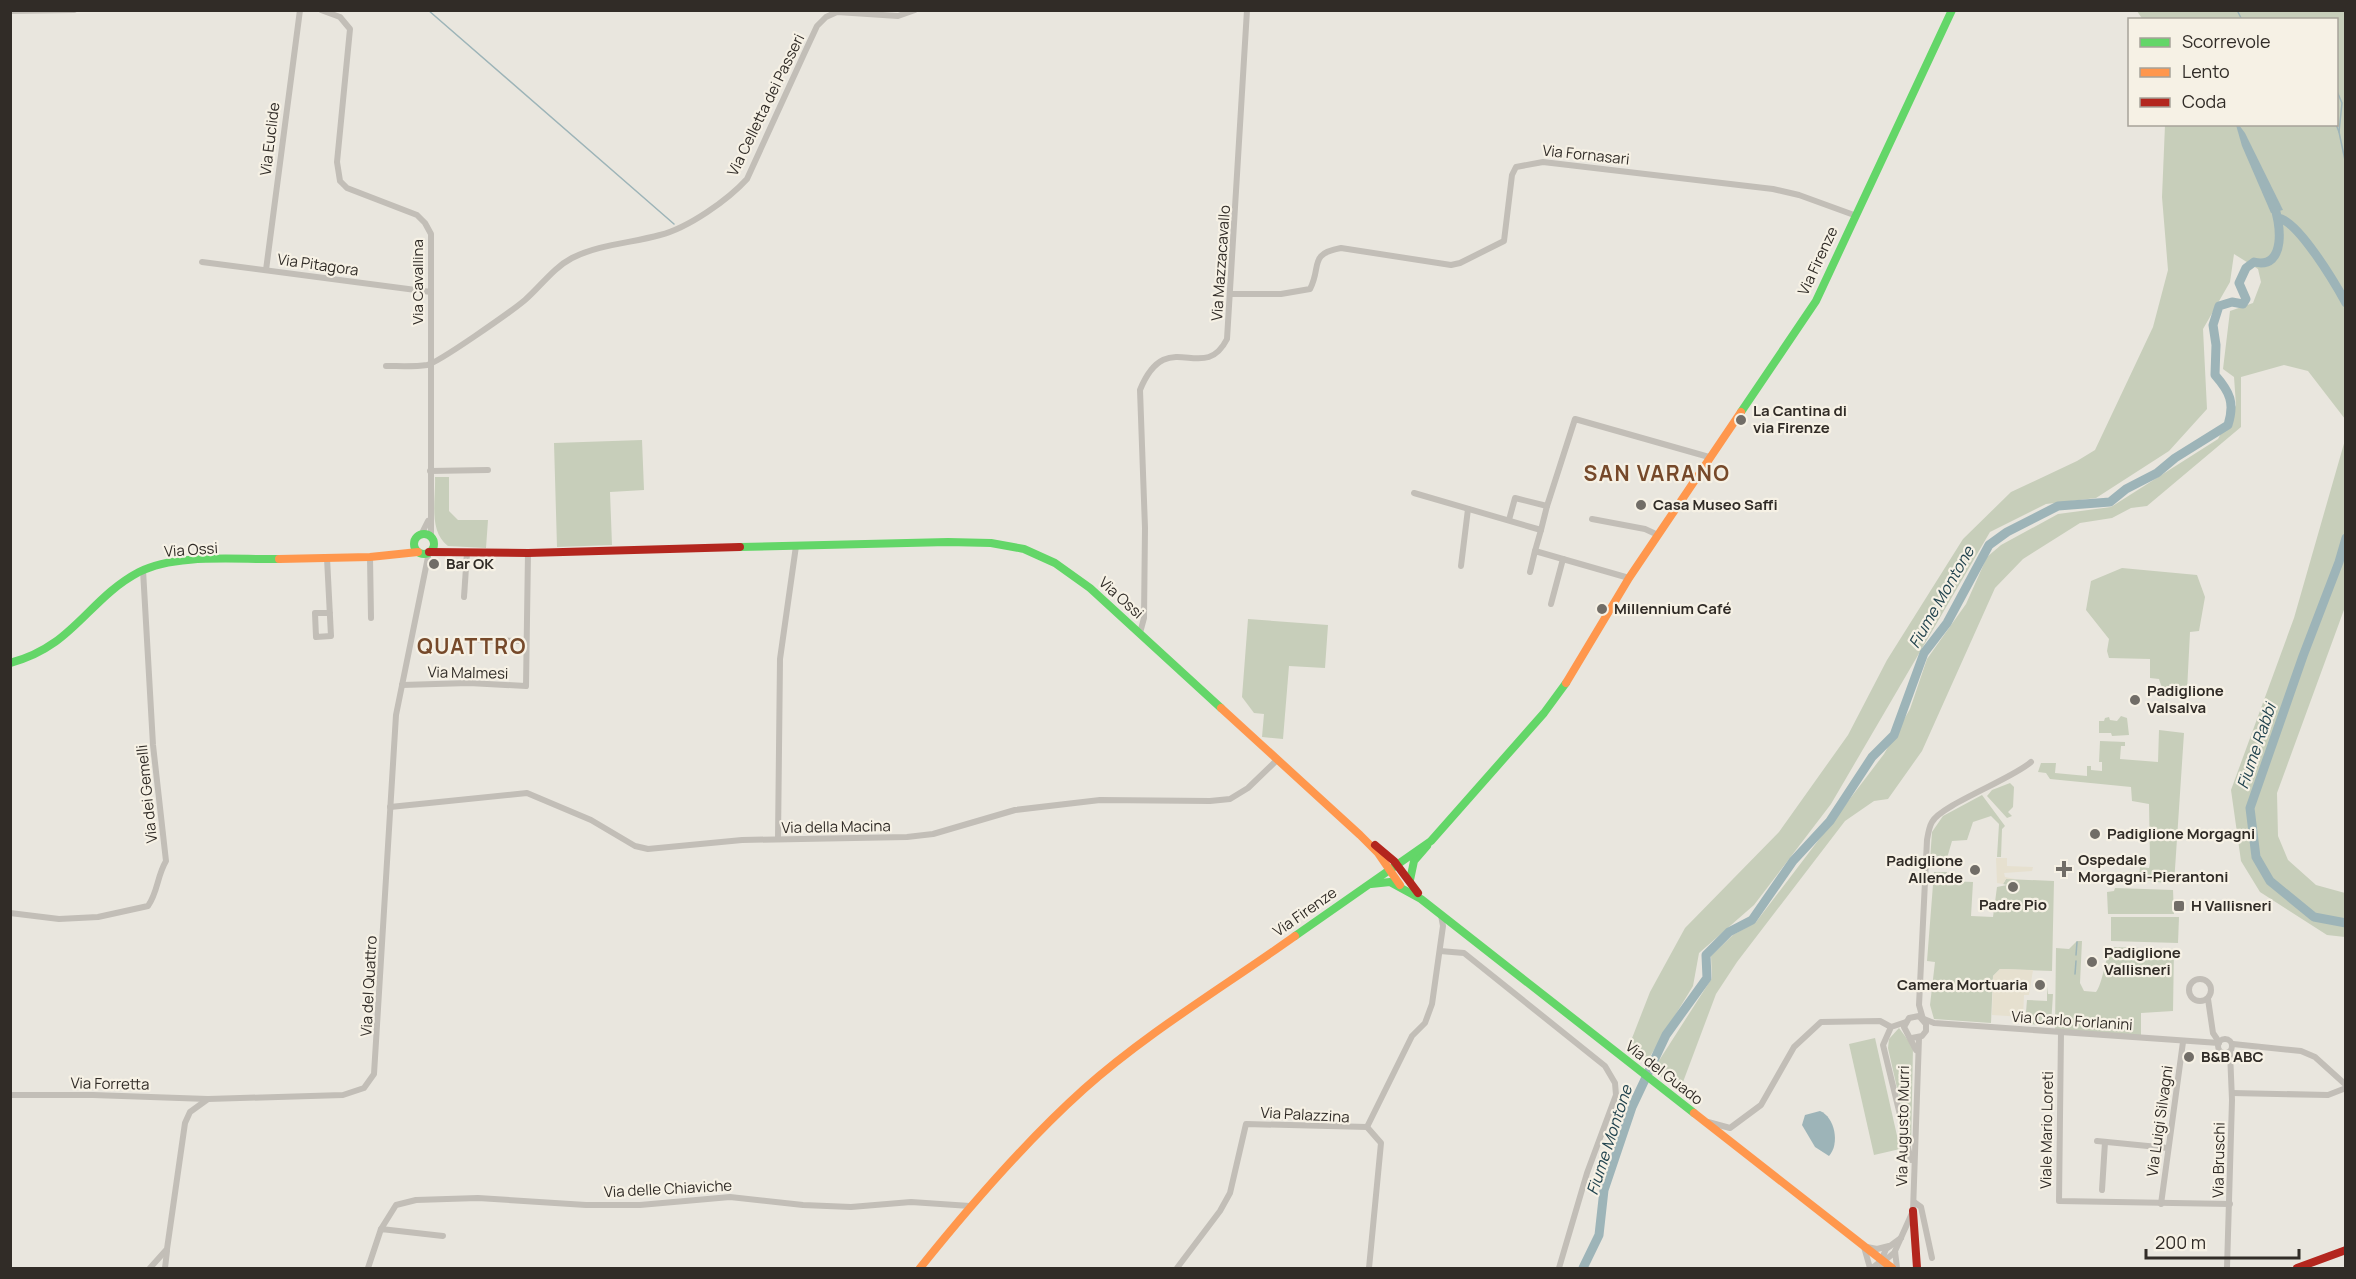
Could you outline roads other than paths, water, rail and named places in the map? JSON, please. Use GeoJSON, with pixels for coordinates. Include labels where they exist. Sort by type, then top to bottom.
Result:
{"type":"FeatureCollection","features":[{"type":"Feature","properties":{"kind":"street"},"geometry":{"type":"LineString","coordinates":[[10,11],[74,10]]}},
{"type":"Feature","properties":{"kind":"street","name":"Via Euclide"},"geometry":{"type":"LineString","coordinates":[[266,270],[300,10]]}},
{"type":"Feature","properties":{"kind":"street","name":"Via Cavallina"},"geometry":{"type":"LineString","coordinates":[[321,10],[340,17],[350,29],[336,171],[340,181],[347,188],[417,215],[431,234],[429,521],[432,540]]}},
{"type":"Feature","properties":{"kind":"street","name":"Via Celletta dei Passeri"},"geometry":{"type":"LineString","coordinates":[[429,365],[511,310],[551,273],[572,258],[601,248],[662,235],[683,226],[736,192],[747,179],[817,26],[826,17],[837,12],[898,16],[915,10]]}},
{"type":"Feature","properties":{"kind":"street","name":"Via Mazzacavallo"},"geometry":{"type":"LineString","coordinates":[[1140,633],[1144,618],[1145,528],[1140,390],[1147,373],[1160,360],[1175,357],[1210,359],[1220,354],[1227,339],[1232,294],[1247,10]]}},
{"type":"Feature","properties":{"kind":"street","name":"Via Firenze"},"geometry":{"type":"LineString","coordinates":[[920,1269],[970,1206],[1084,1089],[1146,1041],[1431,841],[1559,694],[1629,578],[1816,301],[1854,215],[1952,10]]}},
{"type":"Feature","properties":{"kind":"street","name":"Via Fornasari"},"geometry":{"type":"LineString","coordinates":[[1232,294],[1281,294],[1310,289],[1318,258],[1323,253],[1341,248],[1451,265],[1498,246],[1506,236],[1512,175],[1516,167],[1529,163],[1543,162],[1773,189],[1854,215]]}},
{"type":"Feature","properties":{"kind":"street","name":"Via Pitagora"},"geometry":{"type":"LineString","coordinates":[[202,262],[430,292]]}},
{"type":"Feature","properties":{"kind":"street"},"geometry":{"type":"LineString","coordinates":[[386,366],[429,365]]}},
{"type":"Feature","properties":{"kind":"street"},"geometry":{"type":"LineString","coordinates":[[1530,572],[1547,506],[1575,419],[1709,457]]}},
{"type":"Feature","properties":{"kind":"street"},"geometry":{"type":"LineString","coordinates":[[430,471],[488,470]]}},
{"type":"Feature","properties":{"kind":"street"},"geometry":{"type":"LineString","coordinates":[[1414,493],[1541,530]]}},
{"type":"Feature","properties":{"kind":"street"},"geometry":{"type":"LineString","coordinates":[[1509,520],[1515,498],[1547,506]]}},
{"type":"Feature","properties":{"kind":"street"},"geometry":{"type":"LineString","coordinates":[[1461,566],[1468,509]]}},
{"type":"Feature","properties":{"kind":"street"},"geometry":{"type":"LineString","coordinates":[[1592,519],[1645,529],[1658,534]]}},
{"type":"Feature","properties":{"kind":"street","name":"Via Cavallina"},"geometry":{"type":"LineString","coordinates":[[418,538],[429,521]]}},
{"type":"Feature","properties":{"kind":"street"},"geometry":{"type":"LineString","coordinates":[[418,538],[423,553]]}},
{"type":"Feature","properties":{"kind":"street"},"geometry":{"type":"LineString","coordinates":[[398,555],[418,538],[432,540],[447,552]]}},
{"type":"Feature","properties":{"kind":"street"},"geometry":{"type":"LineString","coordinates":[[423,553],[432,540]]}},
{"type":"Feature","properties":{"kind":"street","name":"Via Ossi"},"geometry":{"type":"LineString","coordinates":[[10,663],[40,654],[58,644],[129,579],[143,570],[172,562],[370,557],[447,552],[528,553],[992,542],[1026,548],[1066,569],[1140,633],[1384,856],[1394,868]]}},
{"type":"Feature","properties":{"kind":"street"},"geometry":{"type":"LineString","coordinates":[[778,839],[780,659],[796,546]]}},
{"type":"Feature","properties":{"kind":"street"},"geometry":{"type":"LineString","coordinates":[[1535,551],[1629,578]]}},
{"type":"Feature","properties":{"kind":"street","name":"Via del Quattro"},"geometry":{"type":"LineString","coordinates":[[208,1099],[342,1095],[364,1088],[370,1082],[377,1066],[396,715],[426,565],[423,553]]}},
{"type":"Feature","properties":{"kind":"street"},"geometry":{"type":"LineString","coordinates":[[464,597],[466,553]]}},
{"type":"Feature","properties":{"kind":"street","name":"Via Malmesi"},"geometry":{"type":"LineString","coordinates":[[402,685],[469,683],[526,686],[528,553]]}},
{"type":"Feature","properties":{"kind":"street"},"geometry":{"type":"LineString","coordinates":[[370,557],[371,618]]}},
{"type":"Feature","properties":{"kind":"street"},"geometry":{"type":"LineString","coordinates":[[327,558],[330,613],[331,636],[316,637],[315,613],[330,613]]}},
{"type":"Feature","properties":{"kind":"street"},"geometry":{"type":"LineString","coordinates":[[1551,604],[1563,559]]}},
{"type":"Feature","properties":{"kind":"street","name":"Via dei Gemelli"},"geometry":{"type":"LineString","coordinates":[[10,913],[59,919],[98,917],[148,906],[155,897],[157,875],[166,861],[153,745],[143,570]]}},
{"type":"Feature","properties":{"kind":"street"},"geometry":{"type":"LineString","coordinates":[[477,640],[526,641]]}},
{"type":"Feature","properties":{"kind":"street","name":"Via della Macina"},"geometry":{"type":"LineString","coordinates":[[390,807],[527,792],[591,820],[635,846],[648,849],[778,839],[907,837],[933,834],[1015,810],[1100,800],[1210,801],[1230,799],[1248,788],[1277,760]]}},
{"type":"Feature","properties":{"kind":"street"},"geometry":{"type":"LineString","coordinates":[[1915,1038],[1924,1034],[1927,840],[1932,820],[2019,772],[2031,762]]}},
{"type":"Feature","properties":{"kind":"street"},"geometry":{"type":"LineString","coordinates":[[1368,885],[1377,874],[1384,856],[1408,854],[1431,841]]}},
{"type":"Feature","properties":{"kind":"street"},"geometry":{"type":"LineString","coordinates":[[1410,880],[1414,861],[1431,841]]}},
{"type":"Feature","properties":{"kind":"street","name":"Via del Guado"},"geometry":{"type":"LineString","coordinates":[[1394,868],[1410,880],[1421,899]]}},
{"type":"Feature","properties":{"kind":"street","name":"Via del Guado"},"geometry":{"type":"LineString","coordinates":[[1394,868],[1400,885],[1421,899],[1864,1247],[1882,1264],[1892,1269]]}},
{"type":"Feature","properties":{"kind":"street"},"geometry":{"type":"LineString","coordinates":[[1368,885],[1382,881],[1400,885]]}},
{"type":"Feature","properties":{"kind":"street","name":"Via Palazzina"},"geometry":{"type":"LineString","coordinates":[[1177,1269],[1220,1211],[1230,1193],[1246,1124],[1367,1128],[1412,1036],[1425,1023],[1432,1004],[1443,926],[1441,915]]}},
{"type":"Feature","properties":{"kind":"street","name":"Via del Guado"},"geometry":{"type":"LineString","coordinates":[[1440,951],[1464,953],[1605,1066],[1615,1083],[1616,1095],[1587,1173],[1559,1269]]}},
{"type":"Feature","properties":{"kind":"street"},"geometry":{"type":"LineString","coordinates":[[2205,1000],[2211,1014],[2213,1030],[2222,1046]]}},
{"type":"Feature","properties":{"kind":"street"},"geometry":{"type":"LineString","coordinates":[[1704,1122],[1730,1128],[1761,1105],[1794,1047],[1821,1022],[1880,1021],[1894,1026],[1924,1018]]}},
{"type":"Feature","properties":{"kind":"street","name":"Via Carlo Forlanini"},"geometry":{"type":"LineString","coordinates":[[1924,1018],[2061,1032],[2209,1042],[2222,1046]]}},
{"type":"Feature","properties":{"kind":"street","name":"Via Augusto Murri"},"geometry":{"type":"LineString","coordinates":[[1871,1269],[1882,1264],[1883,1254],[1893,1249],[1901,1238],[1913,1207],[1916,1050],[1915,1038],[1905,1024]]}},
{"type":"Feature","properties":{"kind":"street"},"geometry":{"type":"LineString","coordinates":[[1894,1026],[1883,1045],[1913,1170]]}},
{"type":"Feature","properties":{"kind":"street","name":"Viale Mario Loreti"},"geometry":{"type":"LineString","coordinates":[[2061,1032],[2058,1200],[2230,1204]]}},
{"type":"Feature","properties":{"kind":"street"},"geometry":{"type":"LineString","coordinates":[[2222,1046],[2229,1040],[2233,1044]]}},
{"type":"Feature","properties":{"kind":"street","name":"Via Luigi Silvagni"},"geometry":{"type":"LineString","coordinates":[[2162,1204],[2183,1042]]}},
{"type":"Feature","properties":{"kind":"street"},"geometry":{"type":"LineString","coordinates":[[2222,1046],[2233,1044],[2301,1050],[2315,1057],[2346,1087],[2328,1095],[2232,1093]]}},
{"type":"Feature","properties":{"kind":"street","name":"Via Bruschi"},"geometry":{"type":"LineString","coordinates":[[2222,1046],[2228,1060],[2232,1093],[2229,1269]]}},
{"type":"Feature","properties":{"kind":"street"},"geometry":{"type":"LineString","coordinates":[[2336,1092],[2339,1080]]}},
{"type":"Feature","properties":{"kind":"street","name":"Via Forretta"},"geometry":{"type":"LineString","coordinates":[[10,1095],[208,1099]]}},
{"type":"Feature","properties":{"kind":"street"},"geometry":{"type":"LineString","coordinates":[[165,1269],[185,1123],[190,1112],[208,1099]]}},
{"type":"Feature","properties":{"kind":"street"},"geometry":{"type":"LineString","coordinates":[[1367,1128],[1381,1143],[1369,1269]]}},
{"type":"Feature","properties":{"kind":"street"},"geometry":{"type":"LineString","coordinates":[[2097,1141],[2168,1148]]}},
{"type":"Feature","properties":{"kind":"street"},"geometry":{"type":"LineString","coordinates":[[2102,1190],[2105,1142]]}},
{"type":"Feature","properties":{"kind":"street","name":"Via delle Chiaviche"},"geometry":{"type":"LineString","coordinates":[[368,1269],[381,1229],[396,1206],[416,1200],[478,1198],[586,1205],[640,1205],[730,1197],[842,1207],[911,1202],[970,1206]]}},
{"type":"Feature","properties":{"kind":"street","name":"Via Augusto Murri"},"geometry":{"type":"LineString","coordinates":[[1913,1207],[1921,1206],[1932,1258]]}},
{"type":"Feature","properties":{"kind":"street"},"geometry":{"type":"LineString","coordinates":[[1913,1207],[1914,1254],[1917,1269]]}},
{"type":"Feature","properties":{"kind":"street"},"geometry":{"type":"LineString","coordinates":[[381,1229],[443,1236]]}},
{"type":"Feature","properties":{"kind":"street"},"geometry":{"type":"LineString","coordinates":[[1871,1269],[1864,1247],[1893,1249],[1897,1269]]}},
{"type":"Feature","properties":{"kind":"street"},"geometry":{"type":"LineString","coordinates":[[150,1269],[167,1249]]}},
{"type":"Feature","properties":{"kind":"street"},"geometry":{"type":"LineString","coordinates":[[2297,1269],[2346,1250]]}},
{"type":"Feature","properties":{"kind":"water"},"geometry":{"type":"Polygon","coordinates":[[[2236,126],[2240,126],[2245,133],[2283,210],[2271,213],[2242,146],[2236,126]]]}},
{"type":"Feature","properties":{"kind":"water"},"geometry":{"type":"Polygon","coordinates":[[[1820,1111],[1829,1119],[1834,1131],[1834,1145],[1829,1156],[1815,1147],[1802,1125],[1805,1115],[1820,1111]]]}},
{"type":"Feature","properties":{"kind":"waterway"},"geometry":{"type":"LineString","coordinates":[[428,10],[674,224]]}},
{"type":"Feature","properties":{"kind":"waterway"},"geometry":{"type":"LineString","coordinates":[[2237,10],[2241,18]]}},
{"type":"Feature","properties":{"kind":"waterway"},"geometry":{"type":"LineString","coordinates":[[2338,94],[2342,103],[2339,132],[2346,165]]}},
{"type":"Feature","properties":{"kind":"waterway"},"geometry":{"type":"LineString","coordinates":[[2337,126],[2339,132]]}},
{"type":"Feature","properties":{"kind":"waterway","name":"Fiume Montone"},"geometry":{"type":"LineString","coordinates":[[1583,1268],[1599,1235],[1604,1190],[1632,1107],[1666,1035],[1707,978],[1706,955],[1729,932],[1752,920],[1793,861],[1830,821],[1872,757],[1894,735],[1924,653],[1947,623],[1989,545],[2007,532],[2058,506],[2110,502],[2126,489],[2157,473],[2175,458],[2228,425],[2231,404],[2228,392],[2215,375],[2216,345],[2213,325],[2219,306],[2232,302],[2243,304],[2246,299],[2239,283],[2246,268],[2254,262],[2265,263],[2277,252],[2279,232],[2273,203]]}},
{"type":"Feature","properties":{"kind":"waterway","name":"Fiume Rabbi"},"geometry":{"type":"LineString","coordinates":[[2278,218],[2286,221],[2306,241],[2346,303]]}},
{"type":"Feature","properties":{"kind":"waterway","name":"Fiume Rabbi"},"geometry":{"type":"LineString","coordinates":[[2346,538],[2250,808],[2256,857],[2270,881],[2314,917],[2346,923]]}},
{"type":"Feature","properties":{"kind":"waterway"},"geometry":{"type":"LineString","coordinates":[[2076,955],[2077,942]]}},
{"type":"Feature","properties":{"kind":"waterway"},"geometry":{"type":"LineString","coordinates":[[2075,974],[2076,961]]}},
{"type":"Feature","properties":{"kind":"place","name":"La Cantina di via Firenze"},"geometry":{"type":"Point","coordinates":[1741,420]}},
{"type":"Feature","properties":{"kind":"place","name":"Casa Museo Saffi"},"geometry":{"type":"Point","coordinates":[1641,505]}},
{"type":"Feature","properties":{"kind":"place","name":"Bar OK"},"geometry":{"type":"Point","coordinates":[434,564]}},
{"type":"Feature","properties":{"kind":"place","name":"Millennium Café"},"geometry":{"type":"Point","coordinates":[1602,609]}},
{"type":"Feature","properties":{"kind":"place","name":"Padiglione Valsalva"},"geometry":{"type":"Point","coordinates":[2135,700]}},
{"type":"Feature","properties":{"kind":"place","name":"Padiglione Morgagni"},"geometry":{"type":"Point","coordinates":[2095,834]}},
{"type":"Feature","properties":{"kind":"place","name":"Ospedale Morgagni-Pierantoni"},"geometry":{"type":"Point","coordinates":[2064,869]}},
{"type":"Feature","properties":{"kind":"place","name":"Padiglione Allende"},"geometry":{"type":"Point","coordinates":[1975,870]}},
{"type":"Feature","properties":{"kind":"place","name":"Padre Pio"},"geometry":{"type":"Point","coordinates":[2013,887]}},
{"type":"Feature","properties":{"kind":"place","name":"H Vallisneri"},"geometry":{"type":"Point","coordinates":[2179,906]}},
{"type":"Feature","properties":{"kind":"place","name":"Padiglione Vallisneri"},"geometry":{"type":"Point","coordinates":[2092,962]}},
{"type":"Feature","properties":{"kind":"place","name":"Camera Mortuaria"},"geometry":{"type":"Point","coordinates":[2040,985]}},
{"type":"Feature","properties":{"kind":"place","name":"B&B ABC"},"geometry":{"type":"Point","coordinates":[2189,1057]}},
{"type":"Feature","properties":{"kind":"district","name":"SAN VARANO"},"geometry":{"type":"Point","coordinates":[1657,474]}},
{"type":"Feature","properties":{"kind":"district","name":"QUATTRO"},"geometry":{"type":"Point","coordinates":[472,647]}}]}
